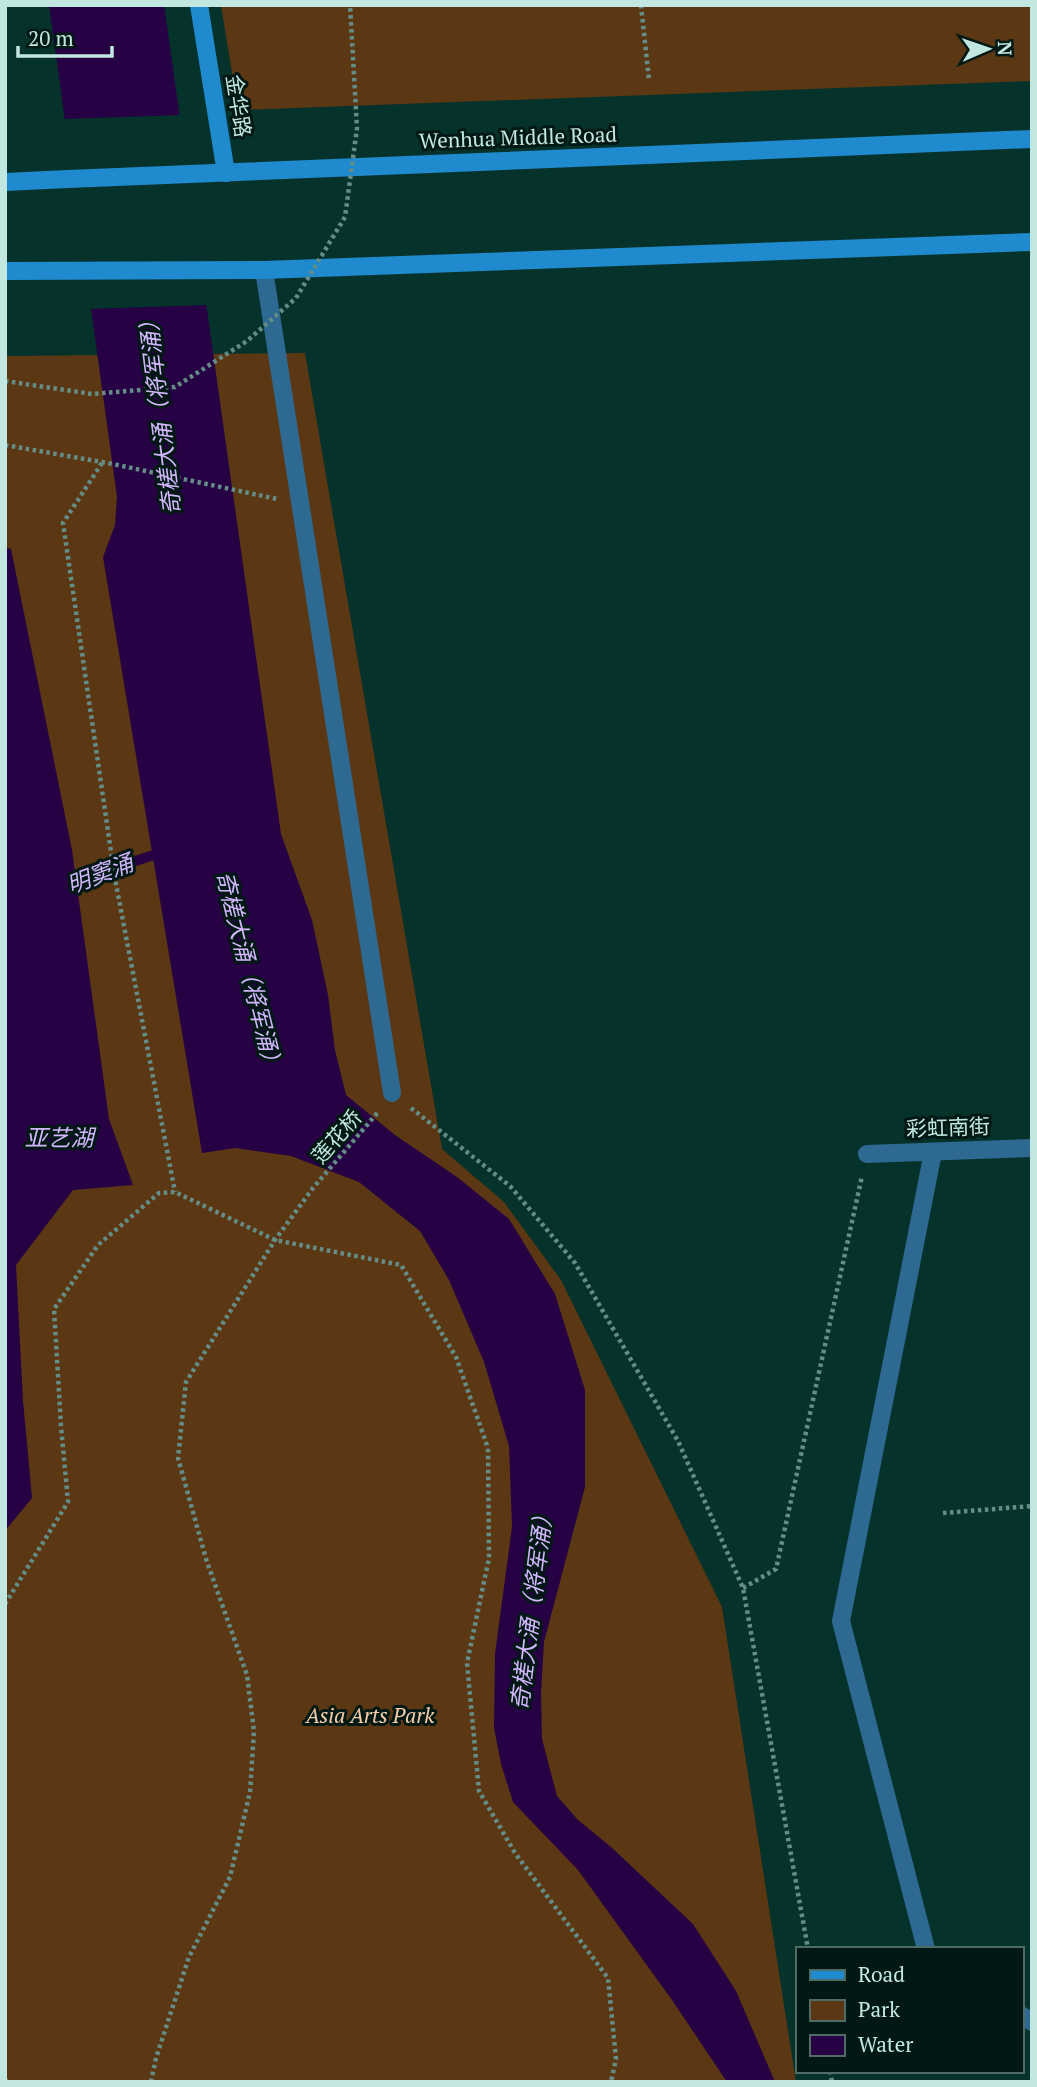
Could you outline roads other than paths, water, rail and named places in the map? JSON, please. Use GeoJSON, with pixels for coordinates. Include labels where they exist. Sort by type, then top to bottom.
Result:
{"type":"FeatureCollection","features":[{"type":"Feature","properties":{"kind":"main road","name":"金华路"},"geometry":{"type":"LineString","coordinates":[[199,5],[226,173]]}},
{"type":"Feature","properties":{"kind":"main road","name":"Wenhua Middle Road"},"geometry":{"type":"LineString","coordinates":[[5,182],[1032,139]]}},
{"type":"Feature","properties":{"kind":"main road"},"geometry":{"type":"LineString","coordinates":[[5,271],[264,270],[1032,242]]}},
{"type":"Feature","properties":{"kind":"street"},"geometry":{"type":"LineString","coordinates":[[264,270],[388,1099]]}},
{"type":"Feature","properties":{"kind":"street","name":"彩虹南街"},"geometry":{"type":"LineString","coordinates":[[867,1154],[1032,1148]]}},
{"type":"Feature","properties":{"kind":"street"},"geometry":{"type":"LineString","coordinates":[[925,1947],[841,1621],[933,1152]]}},
{"type":"Feature","properties":{"kind":"water","name":"奇槎大涌（将军涌）"},"geometry":{"type":"Polygon","coordinates":[[[49,5],[164,5],[281,834],[312,920],[328,995],[335,1050],[346,1095],[395,1135],[457,1177],[509,1219],[555,1294],[585,1390],[585,1487],[544,1642],[542,1739],[557,1796],[578,1820],[611,1847],[693,1924],[736,1991],[775,2082],[727,2082],[672,2000],[578,1870],[513,1802],[501,1764],[494,1728],[495,1654],[512,1527],[509,1446],[484,1362],[449,1280],[420,1231],[359,1182],[291,1156],[235,1148],[202,1153],[103,557],[115,525],[117,497],[49,5]]]}},
{"type":"Feature","properties":{"kind":"water","name":"亚艺湖"},"geometry":{"type":"Polygon","coordinates":[[[5,547],[11,549],[72,850],[109,1119],[133,1185],[73,1190],[16,1265],[23,1401],[32,1498],[5,1531],[5,547]]]}},
{"type":"Feature","properties":{"kind":"waterway","name":"明窦涌"},"geometry":{"type":"LineString","coordinates":[[64,884],[163,852]]}},
{"type":"Feature","properties":{"kind":"park label","name":"Asia Arts Park"},"geometry":{"type":"Point","coordinates":[370,1716]}}]}
